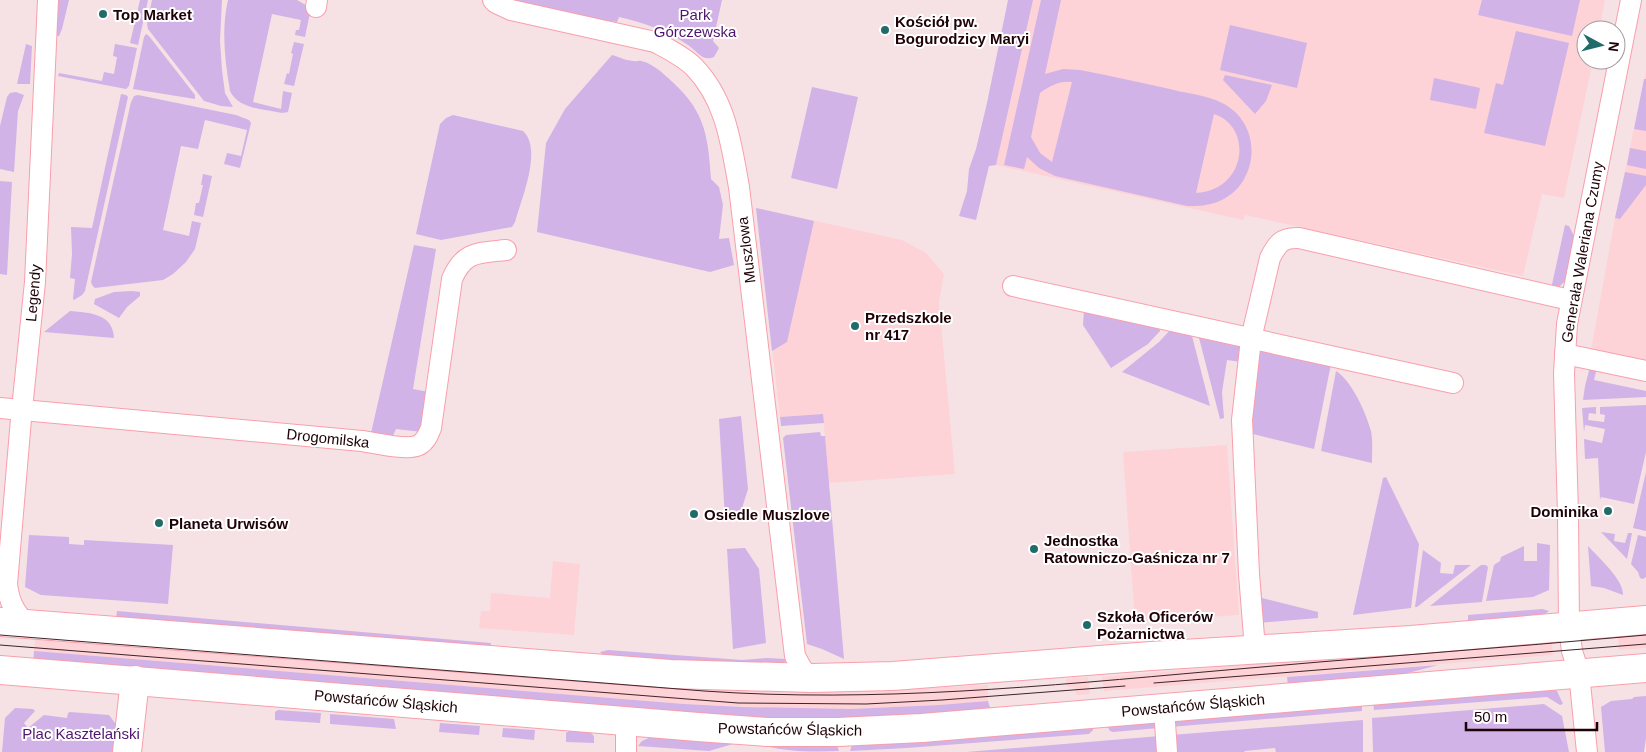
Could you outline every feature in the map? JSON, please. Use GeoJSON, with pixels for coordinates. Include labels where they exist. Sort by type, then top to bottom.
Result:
{"type":"FeatureCollection","features":[{"type":"Feature","properties":{"kind":"main road"},"geometry":{"type":"LineString","coordinates":[[13,622],[670,674],[812,678],[894,676],[1255,649],[1330,646],[1646,620]]}},
{"type":"Feature","properties":{"kind":"main road","name":"Powstańców Śląskich"},"geometry":{"type":"LineString","coordinates":[[0,670],[767,732],[838,732],[922,728],[1646,668]]}},
{"type":"Feature","properties":{"kind":"main road"},"geometry":{"type":"LineString","coordinates":[[127,752],[135,680]]}},
{"type":"Feature","properties":{"kind":"street","name":"Legendy"},"geometry":{"type":"LineString","coordinates":[[13,622],[20,617],[13,607],[8,594],[4,591],[35,282],[48,0]]}},
{"type":"Feature","properties":{"kind":"street","name":"Muszlowa"},"geometry":{"type":"LineString","coordinates":[[493,0],[511,10],[655,42],[669,49],[693,66],[718,102],[728,129],[739,187],[795,656],[802,669],[812,678]]}},
{"type":"Feature","properties":{"kind":"street","name":"Generała Waleriana Czumy"},"geometry":{"type":"LineString","coordinates":[[1569,627],[1565,354],[1570,300],[1630,0]]}},
{"type":"Feature","properties":{"kind":"street"},"geometry":{"type":"LineString","coordinates":[[1255,649],[1241,435],[1251,339],[1270,258],[1280,242],[1290,237],[1299,238],[1570,300]]}},
{"type":"Feature","properties":{"kind":"street","name":"Drogomilska"},"geometry":{"type":"LineString","coordinates":[[0,408],[418,446],[427,439],[431,428],[452,279],[458,266],[466,258],[473,255],[506,250]]}},
{"type":"Feature","properties":{"kind":"street"},"geometry":{"type":"LineString","coordinates":[[1014,286],[1453,384]]}},
{"type":"Feature","properties":{"kind":"street"},"geometry":{"type":"LineString","coordinates":[[1565,354],[1646,371]]}},
{"type":"Feature","properties":{"kind":"street"},"geometry":{"type":"LineString","coordinates":[[1569,627],[1572,651],[1579,673],[1587,752]]}},
{"type":"Feature","properties":{"kind":"street"},"geometry":{"type":"LineString","coordinates":[[773,678],[786,673],[795,656]]}},
{"type":"Feature","properties":{"kind":"street"},"geometry":{"type":"LineString","coordinates":[[1164,708],[1167,752]]}},
{"type":"Feature","properties":{"kind":"street"},"geometry":{"type":"LineString","coordinates":[[626,721],[626,752]]}},
{"type":"Feature","properties":{"kind":"shaded area"},"geometry":{"type":"Polygon","coordinates":[[[1033,0],[1605,0],[1601,20],[1576,20],[1576,70],[1591,70],[1564,198],[1542,194],[1523,276],[1245,215],[1243,220],[996,165],[1033,0]]]}},
{"type":"Feature","properties":{"kind":"shaded area"},"geometry":{"type":"Polygon","coordinates":[[[1646,72],[1646,362],[1591,350],[1615,218],[1646,72]]]}},
{"type":"Feature","properties":{"kind":"shaded area","name":"Przedszkole nr 417"},"geometry":{"type":"Polygon","coordinates":[[[756,208],[902,240],[926,253],[944,274],[939,302],[955,474],[829,483],[823,414],[780,417],[756,208]]]}},
{"type":"Feature","properties":{"kind":"shaded area"},"geometry":{"type":"Polygon","coordinates":[[[1227,445],[1239,615],[1135,622],[1123,452],[1227,445]]]}},
{"type":"Feature","properties":{"kind":"shaded area"},"geometry":{"type":"Polygon","coordinates":[[[553,561],[580,564],[574,635],[479,628],[481,611],[490,611],[491,593],[550,598],[553,561]]]}},
{"type":"Feature","properties":{"kind":"shaded area"},"geometry":{"type":"Polygon","coordinates":[[[1646,631],[1646,648],[1619,650],[1618,633],[1646,631]]]}},
{"type":"Feature","properties":{"kind":"shaded area"},"geometry":{"type":"Polygon","coordinates":[[[36,633],[890,690],[988,685],[988,701],[850,709],[797,709],[684,704],[34,651],[36,633]]]}},
{"type":"Feature","properties":{"kind":"shaded area"},"geometry":{"type":"Polygon","coordinates":[[[1551,638],[1553,655],[1104,691],[1102,677],[1551,638]]]}},
{"type":"Feature","properties":{"kind":"shaded area"},"geometry":{"type":"Polygon","coordinates":[[[1088,677],[1090,694],[1076,695],[1075,687],[1067,687],[1066,679],[1088,677]]]}},
{"type":"Feature","properties":{"kind":"green space"},"geometry":{"type":"Polygon","coordinates":[[[54,0],[69,0],[59,36],[51,36],[54,0]]]}},
{"type":"Feature","properties":{"kind":"green space"},"geometry":{"type":"Polygon","coordinates":[[[140,0],[148,0],[138,45],[130,43],[140,0]]]}},
{"type":"Feature","properties":{"kind":"green space"},"geometry":{"type":"Polygon","coordinates":[[[152,0],[222,0],[220,41],[222,70],[225,93],[233,107],[204,101],[148,29],[147,24],[152,0]]]}},
{"type":"Feature","properties":{"kind":"green space"},"geometry":{"type":"Polygon","coordinates":[[[228,0],[297,0],[311,8],[305,37],[295,35],[296,30],[299,30],[301,20],[272,14],[253,102],[281,109],[283,91],[292,93],[288,112],[282,113],[245,105],[234,97],[230,91],[224,34],[228,0]]]}},
{"type":"Feature","properties":{"kind":"green space","name":"Park Górczewska"},"geometry":{"type":"Polygon","coordinates":[[[509,0],[722,0],[713,41],[719,48],[714,57],[706,58],[671,35],[637,22],[619,17],[617,22],[581,17],[509,0]]]}},
{"type":"Feature","properties":{"kind":"green space"},"geometry":{"type":"Polygon","coordinates":[[[1008,0],[1033,0],[996,165],[989,166],[976,220],[959,216],[967,191],[969,169],[987,103],[1008,0]]]}},
{"type":"Feature","properties":{"kind":"green space"},"geometry":{"type":"Polygon","coordinates":[[[1041,0],[1061,0],[1045,74],[1063,69],[1080,70],[1210,98],[1232,109],[1246,126],[1250,137],[1251,159],[1243,181],[1226,198],[1204,205],[1187,206],[1055,176],[1039,168],[1027,157],[1024,169],[1004,165],[1041,0]],[[1062,82],[1040,93],[1031,137],[1040,153],[1052,162],[1072,82],[1062,82]],[[1214,114],[1196,193],[1213,190],[1226,182],[1234,171],[1239,158],[1239,144],[1235,132],[1227,121],[1214,114]]]}},
{"type":"Feature","properties":{"kind":"green space"},"geometry":{"type":"Polygon","coordinates":[[[1482,0],[1580,0],[1572,36],[1478,15],[1482,0]]]}},
{"type":"Feature","properties":{"kind":"green space"},"geometry":{"type":"Polygon","coordinates":[[[1230,25],[1307,43],[1297,88],[1220,70],[1230,25]]]}},
{"type":"Feature","properties":{"kind":"green space"},"geometry":{"type":"Polygon","coordinates":[[[1516,31],[1569,43],[1545,146],[1484,133],[1496,83],[1503,85],[1516,31]]]}},
{"type":"Feature","properties":{"kind":"green space"},"geometry":{"type":"Polygon","coordinates":[[[146,34],[195,95],[195,99],[133,89],[146,34]]]}},
{"type":"Feature","properties":{"kind":"green space"},"geometry":{"type":"Polygon","coordinates":[[[294,42],[304,44],[294,86],[284,84],[287,73],[289,74],[294,42]]]}},
{"type":"Feature","properties":{"kind":"green space"},"geometry":{"type":"Polygon","coordinates":[[[26,44],[32,46],[30,84],[17,84],[26,44]]]}},
{"type":"Feature","properties":{"kind":"green space"},"geometry":{"type":"Polygon","coordinates":[[[115,44],[137,48],[129,86],[126,89],[58,76],[59,73],[102,81],[104,72],[114,74],[117,57],[113,56],[115,44]]]}},
{"type":"Feature","properties":{"kind":"green space"},"geometry":{"type":"Polygon","coordinates":[[[612,55],[644,62],[655,67],[679,89],[696,111],[706,135],[711,179],[719,187],[723,205],[719,239],[729,238],[734,265],[710,272],[537,232],[546,143],[565,109],[612,55]]]}},
{"type":"Feature","properties":{"kind":"green space"},"geometry":{"type":"Polygon","coordinates":[[[1225,75],[1272,85],[1266,101],[1255,114],[1223,80],[1225,75]]]}},
{"type":"Feature","properties":{"kind":"green space"},"geometry":{"type":"Polygon","coordinates":[[[1434,78],[1480,88],[1476,109],[1430,100],[1434,78]]]}},
{"type":"Feature","properties":{"kind":"green space"},"geometry":{"type":"Polygon","coordinates":[[[1644,79],[1646,79],[1646,131],[1634,129],[1644,79]]]}},
{"type":"Feature","properties":{"kind":"green space"},"geometry":{"type":"Polygon","coordinates":[[[812,87],[858,97],[837,189],[791,178],[812,87]]]}},
{"type":"Feature","properties":{"kind":"green space"},"geometry":{"type":"Polygon","coordinates":[[[16,92],[24,95],[18,111],[14,172],[0,169],[0,126],[7,97],[10,93],[16,92]]]}},
{"type":"Feature","properties":{"kind":"green space"},"geometry":{"type":"Polygon","coordinates":[[[121,94],[128,97],[85,291],[74,300],[75,279],[70,278],[72,254],[71,227],[92,228],[121,94]]]}},
{"type":"Feature","properties":{"kind":"green space"},"geometry":{"type":"Polygon","coordinates":[[[138,95],[236,115],[249,120],[251,123],[240,168],[224,164],[227,153],[241,156],[247,130],[205,120],[198,149],[181,146],[163,230],[189,236],[192,221],[201,223],[195,249],[186,262],[163,280],[95,288],[91,282],[131,102],[134,96],[138,95]]]}},
{"type":"Feature","properties":{"kind":"green space"},"geometry":{"type":"Polygon","coordinates":[[[453,115],[523,131],[529,139],[531,162],[529,175],[512,227],[441,240],[416,234],[440,124],[446,118],[453,115]]]}},
{"type":"Feature","properties":{"kind":"green space"},"geometry":{"type":"Polygon","coordinates":[[[1630,148],[1646,151],[1646,169],[1627,165],[1630,148]]]}},
{"type":"Feature","properties":{"kind":"green space"},"geometry":{"type":"Polygon","coordinates":[[[1625,172],[1646,176],[1646,185],[1620,219],[1615,218],[1625,172]]]}},
{"type":"Feature","properties":{"kind":"green space"},"geometry":{"type":"Polygon","coordinates":[[[203,174],[212,176],[203,217],[194,215],[196,203],[199,203],[203,185],[201,185],[203,174]]]}},
{"type":"Feature","properties":{"kind":"green space"},"geometry":{"type":"Polygon","coordinates":[[[0,181],[12,182],[7,275],[0,274],[0,181]]]}},
{"type":"Feature","properties":{"kind":"green space"},"geometry":{"type":"Polygon","coordinates":[[[756,208],[814,221],[787,342],[772,351],[756,208]]]}},
{"type":"Feature","properties":{"kind":"green space"},"geometry":{"type":"Polygon","coordinates":[[[1565,225],[1569,226],[1574,236],[1566,280],[1558,288],[1551,289],[1565,225]]]}},
{"type":"Feature","properties":{"kind":"green space"},"geometry":{"type":"Polygon","coordinates":[[[414,245],[436,249],[413,389],[429,392],[422,432],[396,429],[390,442],[371,433],[414,245]]]}},
{"type":"Feature","properties":{"kind":"green space"},"geometry":{"type":"Polygon","coordinates":[[[114,292],[140,292],[140,296],[127,307],[119,318],[94,304],[95,299],[114,292]]]}},
{"type":"Feature","properties":{"kind":"green space"},"geometry":{"type":"Polygon","coordinates":[[[1084,310],[1159,325],[1160,331],[1148,344],[1111,368],[1083,325],[1084,310]]]}},
{"type":"Feature","properties":{"kind":"green space"},"geometry":{"type":"Polygon","coordinates":[[[70,311],[92,314],[105,319],[113,330],[114,338],[44,332],[70,311]]]}},
{"type":"Feature","properties":{"kind":"green space"},"geometry":{"type":"Polygon","coordinates":[[[1172,328],[1191,332],[1210,406],[1122,372],[1159,342],[1172,328]]]}},
{"type":"Feature","properties":{"kind":"green space"},"geometry":{"type":"Polygon","coordinates":[[[1198,334],[1234,343],[1240,347],[1241,362],[1227,360],[1222,392],[1224,418],[1220,419],[1198,334]]]}},
{"type":"Feature","properties":{"kind":"green space"},"geometry":{"type":"Polygon","coordinates":[[[1270,349],[1331,364],[1314,449],[1249,433],[1250,368],[1261,351],[1270,349]]]}},
{"type":"Feature","properties":{"kind":"green space"},"geometry":{"type":"Polygon","coordinates":[[[1590,367],[1597,368],[1594,380],[1646,391],[1646,397],[1583,400],[1590,367]]]}},
{"type":"Feature","properties":{"kind":"green space"},"geometry":{"type":"Polygon","coordinates":[[[1336,371],[1348,382],[1366,415],[1372,435],[1372,463],[1321,451],[1336,371]]]}},
{"type":"Feature","properties":{"kind":"green space"},"geometry":{"type":"Polygon","coordinates":[[[1646,405],[1646,452],[1634,504],[1601,497],[1600,500],[1598,458],[1585,459],[1584,439],[1602,443],[1605,429],[1585,425],[1584,432],[1582,408],[1596,407],[1596,414],[1589,413],[1588,420],[1604,422],[1605,415],[1600,414],[1600,407],[1646,405]]]}},
{"type":"Feature","properties":{"kind":"green space"},"geometry":{"type":"Polygon","coordinates":[[[823,414],[824,423],[781,426],[780,417],[823,414]]]}},
{"type":"Feature","properties":{"kind":"green space"},"geometry":{"type":"Polygon","coordinates":[[[741,416],[748,489],[739,518],[725,518],[719,419],[741,416]]]}},
{"type":"Feature","properties":{"kind":"green space"},"geometry":{"type":"Polygon","coordinates":[[[820,432],[821,436],[825,436],[844,659],[807,644],[783,438],[786,435],[820,432]]]}},
{"type":"Feature","properties":{"kind":"green space"},"geometry":{"type":"Polygon","coordinates":[[[1646,472],[1646,531],[1633,528],[1646,472]]]}},
{"type":"Feature","properties":{"kind":"green space"},"geometry":{"type":"Polygon","coordinates":[[[1386,477],[1419,544],[1411,608],[1353,615],[1383,478],[1386,477]]]}},
{"type":"Feature","properties":{"kind":"green space"},"geometry":{"type":"Polygon","coordinates":[[[1601,532],[1615,534],[1614,541],[1625,543],[1628,533],[1632,533],[1627,559],[1601,532]]]}},
{"type":"Feature","properties":{"kind":"green space"},"geometry":{"type":"Polygon","coordinates":[[[29,535],[69,537],[69,544],[84,545],[84,540],[173,545],[168,604],[41,595],[25,587],[29,535]]]}},
{"type":"Feature","properties":{"kind":"green space"},"geometry":{"type":"Polygon","coordinates":[[[1638,535],[1646,537],[1646,577],[1643,579],[1640,578],[1638,572],[1631,564],[1638,535]]]}},
{"type":"Feature","properties":{"kind":"green space"},"geometry":{"type":"Polygon","coordinates":[[[1537,543],[1550,545],[1549,590],[1533,597],[1486,601],[1494,565],[1500,561],[1501,557],[1524,546],[1524,561],[1537,561],[1537,543]]]}},
{"type":"Feature","properties":{"kind":"green space"},"geometry":{"type":"Polygon","coordinates":[[[1588,546],[1615,576],[1623,595],[1604,588],[1591,586],[1588,546]]]}},
{"type":"Feature","properties":{"kind":"green space"},"geometry":{"type":"Polygon","coordinates":[[[745,548],[759,569],[766,643],[733,649],[727,549],[745,548]]]}},
{"type":"Feature","properties":{"kind":"green space"},"geometry":{"type":"Polygon","coordinates":[[[1423,550],[1441,563],[1440,573],[1453,574],[1455,565],[1471,565],[1415,607],[1423,550]]]}},
{"type":"Feature","properties":{"kind":"green space"},"geometry":{"type":"Polygon","coordinates":[[[1481,565],[1488,567],[1482,602],[1430,606],[1481,565]]]}},
{"type":"Feature","properties":{"kind":"green space"},"geometry":{"type":"Polygon","coordinates":[[[1254,589],[1261,589],[1262,598],[1318,612],[1318,618],[1258,623],[1254,589]]]}},
{"type":"Feature","properties":{"kind":"green space"},"geometry":{"type":"Polygon","coordinates":[[[1542,609],[1549,611],[1541,617],[1468,623],[1468,615],[1542,609]]]}},
{"type":"Feature","properties":{"kind":"green space"},"geometry":{"type":"Polygon","coordinates":[[[117,611],[491,643],[490,649],[116,618],[117,611]]]}},
{"type":"Feature","properties":{"kind":"green space"},"geometry":{"type":"Polygon","coordinates":[[[608,650],[742,660],[786,659],[783,665],[733,665],[603,655],[600,652],[608,650]]]}},
{"type":"Feature","properties":{"kind":"green space"},"geometry":{"type":"Polygon","coordinates":[[[34,651],[684,704],[850,709],[988,701],[991,711],[805,722],[33,663],[34,651]]]}},
{"type":"Feature","properties":{"kind":"green space"},"geometry":{"type":"Polygon","coordinates":[[[1438,665],[1397,676],[1288,686],[1287,677],[1438,665]]]}},
{"type":"Feature","properties":{"kind":"green space"},"geometry":{"type":"Polygon","coordinates":[[[1550,688],[1557,691],[1563,704],[1560,705],[1547,697],[1374,710],[1373,702],[1550,688]]]}},
{"type":"Feature","properties":{"kind":"green space"},"geometry":{"type":"Polygon","coordinates":[[[1646,696],[1644,752],[1605,752],[1601,707],[1611,701],[1646,696]]]}},
{"type":"Feature","properties":{"kind":"green space"},"geometry":{"type":"Polygon","coordinates":[[[1362,703],[1362,711],[1170,727],[1172,721],[1362,703]]]}},
{"type":"Feature","properties":{"kind":"green space"},"geometry":{"type":"Polygon","coordinates":[[[1544,704],[1562,716],[1569,752],[1373,752],[1372,718],[1544,704]]]}},
{"type":"Feature","properties":{"kind":"green space","name":"Plac Kasztelański"},"geometry":{"type":"Polygon","coordinates":[[[15,708],[33,709],[35,711],[24,723],[28,728],[44,715],[67,718],[70,712],[109,715],[117,724],[116,752],[2,752],[5,718],[15,708]]]}},
{"type":"Feature","properties":{"kind":"green space"},"geometry":{"type":"Polygon","coordinates":[[[278,710],[321,713],[320,723],[275,720],[275,712],[278,710]]]}},
{"type":"Feature","properties":{"kind":"green space"},"geometry":{"type":"Polygon","coordinates":[[[330,714],[394,719],[396,729],[330,724],[330,714]]]}},
{"type":"Feature","properties":{"kind":"green space"},"geometry":{"type":"Polygon","coordinates":[[[1363,720],[1363,752],[1276,752],[1275,748],[1244,752],[1171,752],[1171,735],[1363,720]]]}},
{"type":"Feature","properties":{"kind":"green space"},"geometry":{"type":"Polygon","coordinates":[[[1153,722],[1159,728],[1113,732],[1107,726],[1153,722]]]}},
{"type":"Feature","properties":{"kind":"green space"},"geometry":{"type":"Polygon","coordinates":[[[440,723],[480,726],[479,735],[439,732],[440,723]]]}},
{"type":"Feature","properties":{"kind":"green space"},"geometry":{"type":"Polygon","coordinates":[[[1093,725],[1093,730],[1089,734],[850,751],[852,745],[1093,725]]]}},
{"type":"Feature","properties":{"kind":"green space"},"geometry":{"type":"Polygon","coordinates":[[[503,728],[535,730],[534,740],[502,737],[503,728]]]}},
{"type":"Feature","properties":{"kind":"green space"},"geometry":{"type":"Polygon","coordinates":[[[570,730],[590,732],[594,736],[594,743],[566,742],[566,733],[570,730]]]}},
{"type":"Feature","properties":{"kind":"green space"},"geometry":{"type":"Polygon","coordinates":[[[1160,736],[1161,752],[966,752],[1160,736]]]}},
{"type":"Feature","properties":{"kind":"green space"},"geometry":{"type":"Polygon","coordinates":[[[651,737],[733,744],[709,751],[638,746],[642,741],[651,737]]]}},
{"type":"Feature","properties":{"kind":"green space"},"geometry":{"type":"Polygon","coordinates":[[[837,745],[839,751],[802,751],[766,746],[837,745]]]}},
{"type":"Feature","properties":{"kind":"tram line"},"geometry":{"type":"LineString","coordinates":[[0,635],[704,691],[832,695],[896,694],[1024,687],[1646,635]]}},
{"type":"Feature","properties":{"kind":"tram line"},"geometry":{"type":"LineString","coordinates":[[1154,683],[1646,644]]}},
{"type":"Feature","properties":{"kind":"tram line"},"geometry":{"type":"LineString","coordinates":[[0,645],[738,703],[866,704],[1125,686]]}},
{"type":"Feature","properties":{"kind":"place","name":"Top Market"},"geometry":{"type":"Point","coordinates":[103,14]}},
{"type":"Feature","properties":{"kind":"place","name":"Kościół pw. Bogurodzicy Maryi"},"geometry":{"type":"Point","coordinates":[885,30]}},
{"type":"Feature","properties":{"kind":"place","name":"Przedszkole nr 417"},"geometry":{"type":"Point","coordinates":[855,326]}},
{"type":"Feature","properties":{"kind":"place","name":"Dominika"},"geometry":{"type":"Point","coordinates":[1608,511]}},
{"type":"Feature","properties":{"kind":"place","name":"Osiedle Muszlove"},"geometry":{"type":"Point","coordinates":[694,514]}},
{"type":"Feature","properties":{"kind":"place","name":"Planeta Urwisów"},"geometry":{"type":"Point","coordinates":[159,523]}},
{"type":"Feature","properties":{"kind":"place","name":"Jednostka Ratowniczo-Gaśnicza nr 7"},"geometry":{"type":"Point","coordinates":[1034,549]}},
{"type":"Feature","properties":{"kind":"place","name":"Szkoła Oficerów Pożarnictwa"},"geometry":{"type":"Point","coordinates":[1087,625]}}]}
